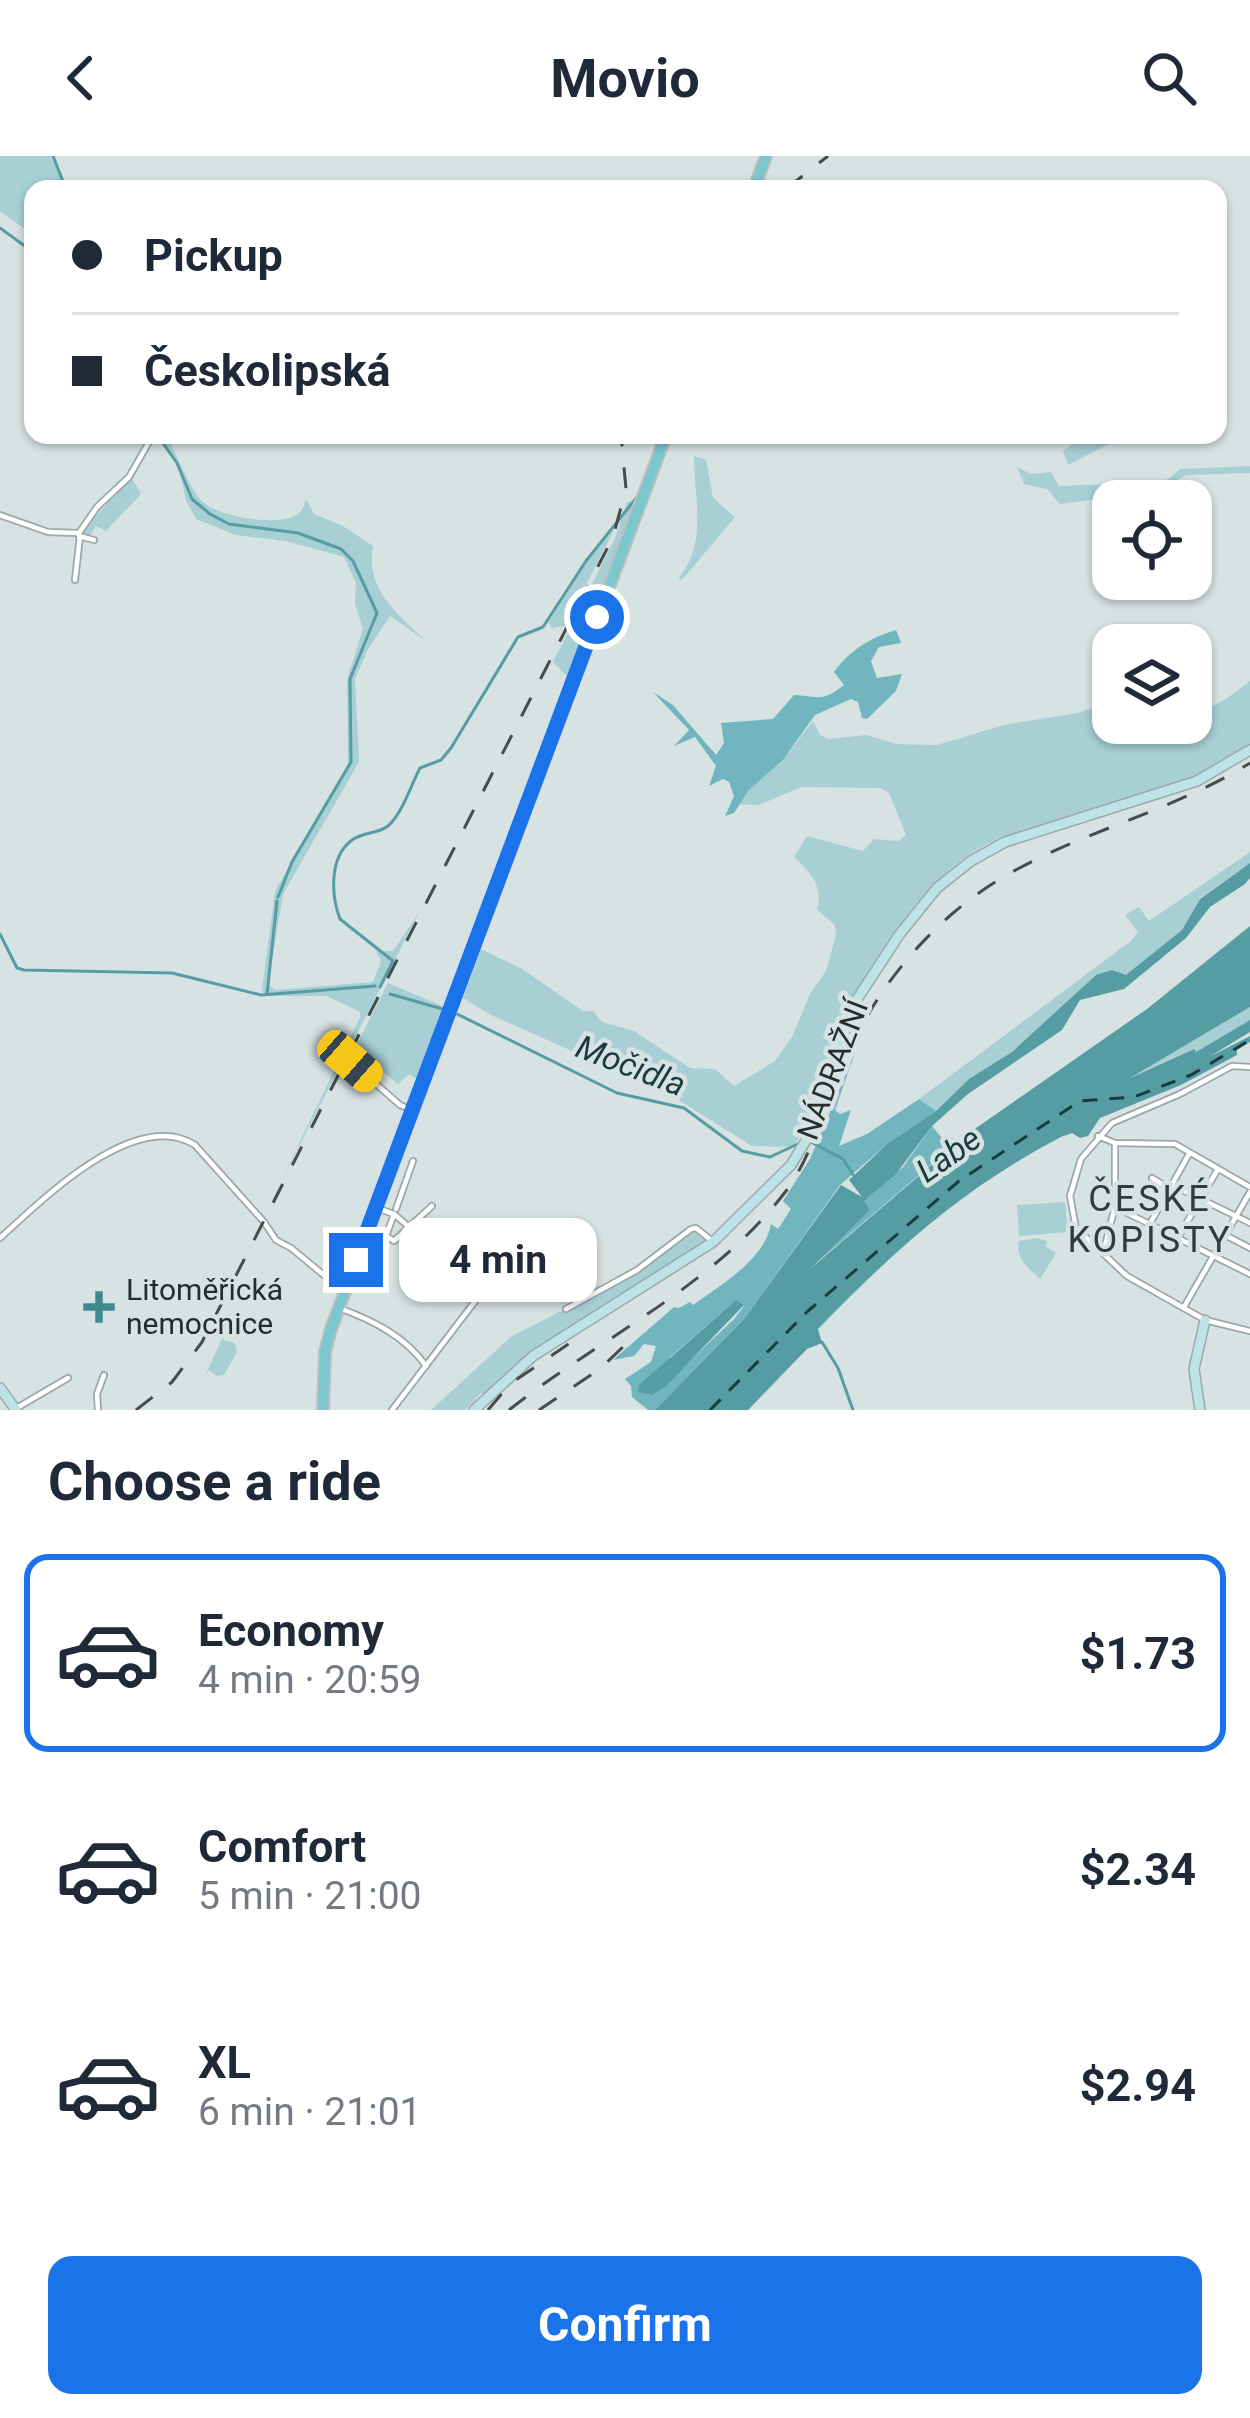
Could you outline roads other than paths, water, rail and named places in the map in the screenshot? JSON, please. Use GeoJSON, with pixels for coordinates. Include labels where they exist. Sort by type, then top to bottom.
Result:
{"type":"FeatureCollection","features":[{"type":"Feature","properties":{"kind":"main road"},"geometry":{"type":"LineString","coordinates":[[322,1410],[326,1345],[344,1292],[663,444]]}},
{"type":"Feature","properties":{"kind":"main road","name":"NÁDRAŽNÍ"},"geometry":{"type":"LineString","coordinates":[[474,1410],[533,1356],[713,1241],[788,1168],[808,1140],[854,1004],[937,888],[1004,842],[1208,777],[1250,749]]}},
{"type":"Feature","properties":{"kind":"main road"},"geometry":{"type":"LineString","coordinates":[[1201,1410],[1194,1369],[1205,1320]]}},
{"type":"Feature","properties":{"kind":"main road"},"geometry":{"type":"LineString","coordinates":[[1,1392],[15,1409]]}},
{"type":"Feature","properties":{"kind":"street"},"geometry":{"type":"LineString","coordinates":[[75,580],[77,536],[129,477],[148,444]]}},
{"type":"Feature","properties":{"kind":"street"},"geometry":{"type":"LineString","coordinates":[[0,515],[94,540]]}},
{"type":"Feature","properties":{"kind":"street"},"geometry":{"type":"LineString","coordinates":[[350,1061],[400,1105],[413,1110]]}},
{"type":"Feature","properties":{"kind":"street"},"geometry":{"type":"LineString","coordinates":[[1250,1067],[1232,1066],[1166,1101],[1118,1119],[1098,1136],[1077,1166],[1070,1196],[1075,1226],[1127,1276],[1205,1320],[1250,1331]]}},
{"type":"Feature","properties":{"kind":"street"},"geometry":{"type":"LineString","coordinates":[[1098,1136],[1115,1143],[1171,1143],[1250,1190],[1184,1307]]}},
{"type":"Feature","properties":{"kind":"street"},"geometry":{"type":"LineString","coordinates":[[0,1238],[54,1189],[95,1161],[140,1139],[181,1138],[195,1144],[271,1233],[344,1292]]}},
{"type":"Feature","properties":{"kind":"street"},"geometry":{"type":"LineString","coordinates":[[1103,1253],[1115,1208],[1115,1143]]}},
{"type":"Feature","properties":{"kind":"street"},"geometry":{"type":"LineString","coordinates":[[1151,1222],[1190,1152]]}},
{"type":"Feature","properties":{"kind":"street"},"geometry":{"type":"LineString","coordinates":[[413,1161],[386,1230],[390,1240],[401,1238],[432,1206]]}},
{"type":"Feature","properties":{"kind":"street"},"geometry":{"type":"LineString","coordinates":[[391,1169],[409,1173]]}},
{"type":"Feature","properties":{"kind":"street"},"geometry":{"type":"LineString","coordinates":[[1179,1236],[1218,1169]]}},
{"type":"Feature","properties":{"kind":"street"},"geometry":{"type":"LineString","coordinates":[[1152,1178],[1250,1223]]}},
{"type":"Feature","properties":{"kind":"street"},"geometry":{"type":"LineString","coordinates":[[376,1208],[395,1212],[430,1246]]}},
{"type":"Feature","properties":{"kind":"street"},"geometry":{"type":"LineString","coordinates":[[1115,1208],[1250,1274]]}},
{"type":"Feature","properties":{"kind":"street"},"geometry":{"type":"LineString","coordinates":[[566,1310],[650,1262],[691,1229],[697,1228],[713,1241]]}},
{"type":"Feature","properties":{"kind":"street"},"geometry":{"type":"LineString","coordinates":[[1225,1235],[1250,1248]]}},
{"type":"Feature","properties":{"kind":"street"},"geometry":{"type":"LineString","coordinates":[[392,1410],[476,1300]]}},
{"type":"Feature","properties":{"kind":"street"},"geometry":{"type":"LineString","coordinates":[[339,1308],[373,1321],[416,1352],[426,1366]]}},
{"type":"Feature","properties":{"kind":"street"},"geometry":{"type":"LineString","coordinates":[[98,1410],[97,1394],[104,1376]]}},
{"type":"Feature","properties":{"kind":"street"},"geometry":{"type":"LineString","coordinates":[[15,1409],[68,1378]]}},
{"type":"Feature","properties":{"kind":"water","name":"Labe"},"geometry":{"type":"Polygon","coordinates":[[[1250,863],[1245,884],[1210,907],[1186,938],[1124,989],[1080,1000],[1062,1030],[968,1094],[932,1126],[896,1174],[864,1201],[870,1210],[810,1269],[969,1133],[1147,1009],[1250,926],[1250,1007],[1130,1078],[1196,1052],[1250,1020],[1250,1032],[1209,1057],[1250,1036],[1237,1055],[1181,1085],[1100,1118],[1088,1136],[1061,1137],[961,1200],[847,1300],[818,1329],[822,1343],[807,1349],[748,1410],[655,1410],[744,1319],[841,1185],[862,1197],[849,1180],[887,1144],[936,1111],[969,1079],[1012,1052],[1096,975],[1112,970],[1126,975],[1182,930],[1200,899],[1250,863]]]}},
{"type":"Feature","properties":{"kind":"water"},"geometry":{"type":"Polygon","coordinates":[[[736,1300],[744,1305],[666,1386],[653,1395],[638,1392],[639,1385],[736,1300]]]}},
{"type":"Feature","properties":{"kind":"waterway"},"geometry":{"type":"LineString","coordinates":[[53,156],[62,180]]}},
{"type":"Feature","properties":{"kind":"waterway"},"geometry":{"type":"LineString","coordinates":[[0,228],[24,245]]}},
{"type":"Feature","properties":{"kind":"waterway"},"geometry":{"type":"LineString","coordinates":[[163,444],[192,499],[210,514],[229,524],[298,533],[341,549],[353,561],[377,613],[350,679],[351,762],[292,862],[278,897]]}},
{"type":"Feature","properties":{"kind":"waterway"},"geometry":{"type":"LineString","coordinates":[[380,987],[393,961],[340,919],[334,888],[339,856],[352,840],[393,821],[420,768],[441,760],[451,748],[518,637],[543,627],[586,561],[637,497]]}},
{"type":"Feature","properties":{"kind":"waterway"},"geometry":{"type":"LineString","coordinates":[[267,994],[277,901]]}},
{"type":"Feature","properties":{"kind":"waterway","name":"Močidla"},"geometry":{"type":"LineString","coordinates":[[0,934],[17,968],[24,970],[172,973],[261,995],[375,986]]}},
{"type":"Feature","properties":{"kind":"waterway","name":"Močidla"},"geometry":{"type":"LineString","coordinates":[[390,994],[446,1010]]}},
{"type":"Feature","properties":{"kind":"waterway","name":"Močidla"},"geometry":{"type":"LineString","coordinates":[[455,1013],[617,1093],[684,1108],[742,1151],[770,1157],[802,1142]]}},
{"type":"Feature","properties":{"kind":"waterway","name":"Močidla"},"geometry":{"type":"LineString","coordinates":[[811,1142],[843,1159],[854,1176]]}},
{"type":"Feature","properties":{"kind":"waterway"},"geometry":{"type":"LineString","coordinates":[[822,1342],[838,1368],[853,1410]]}},
{"type":"Feature","properties":{"kind":"railway"},"geometry":{"type":"LineString","coordinates":[[797,180],[828,156]]}},
{"type":"Feature","properties":{"kind":"railway"},"geometry":{"type":"LineString","coordinates":[[136,1410],[172,1382],[202,1342],[613,537],[626,489],[622,444]]}},
{"type":"Feature","properties":{"kind":"railway"},"geometry":{"type":"LineString","coordinates":[[509,1410],[691,1283],[757,1225],[802,1164],[848,1053],[872,1009],[900,968],[952,914],[1022,867],[1213,784],[1250,763]]}},
{"type":"Feature","properties":{"kind":"railway"},"geometry":{"type":"LineString","coordinates":[[488,1410],[510,1384],[583,1334]]}},
{"type":"Feature","properties":{"kind":"railway"},"geometry":{"type":"LineString","coordinates":[[539,1410],[601,1368],[625,1345]]}},
{"type":"Feature","properties":{"kind":"place","name":"Litoměřická nemocnice"},"geometry":{"type":"Point","coordinates":[99,1307]}},
{"type":"Feature","properties":{"kind":"district","name":"ČESKÉ KOPISTY"},"geometry":{"type":"Point","coordinates":[1150,1218]}}]}
